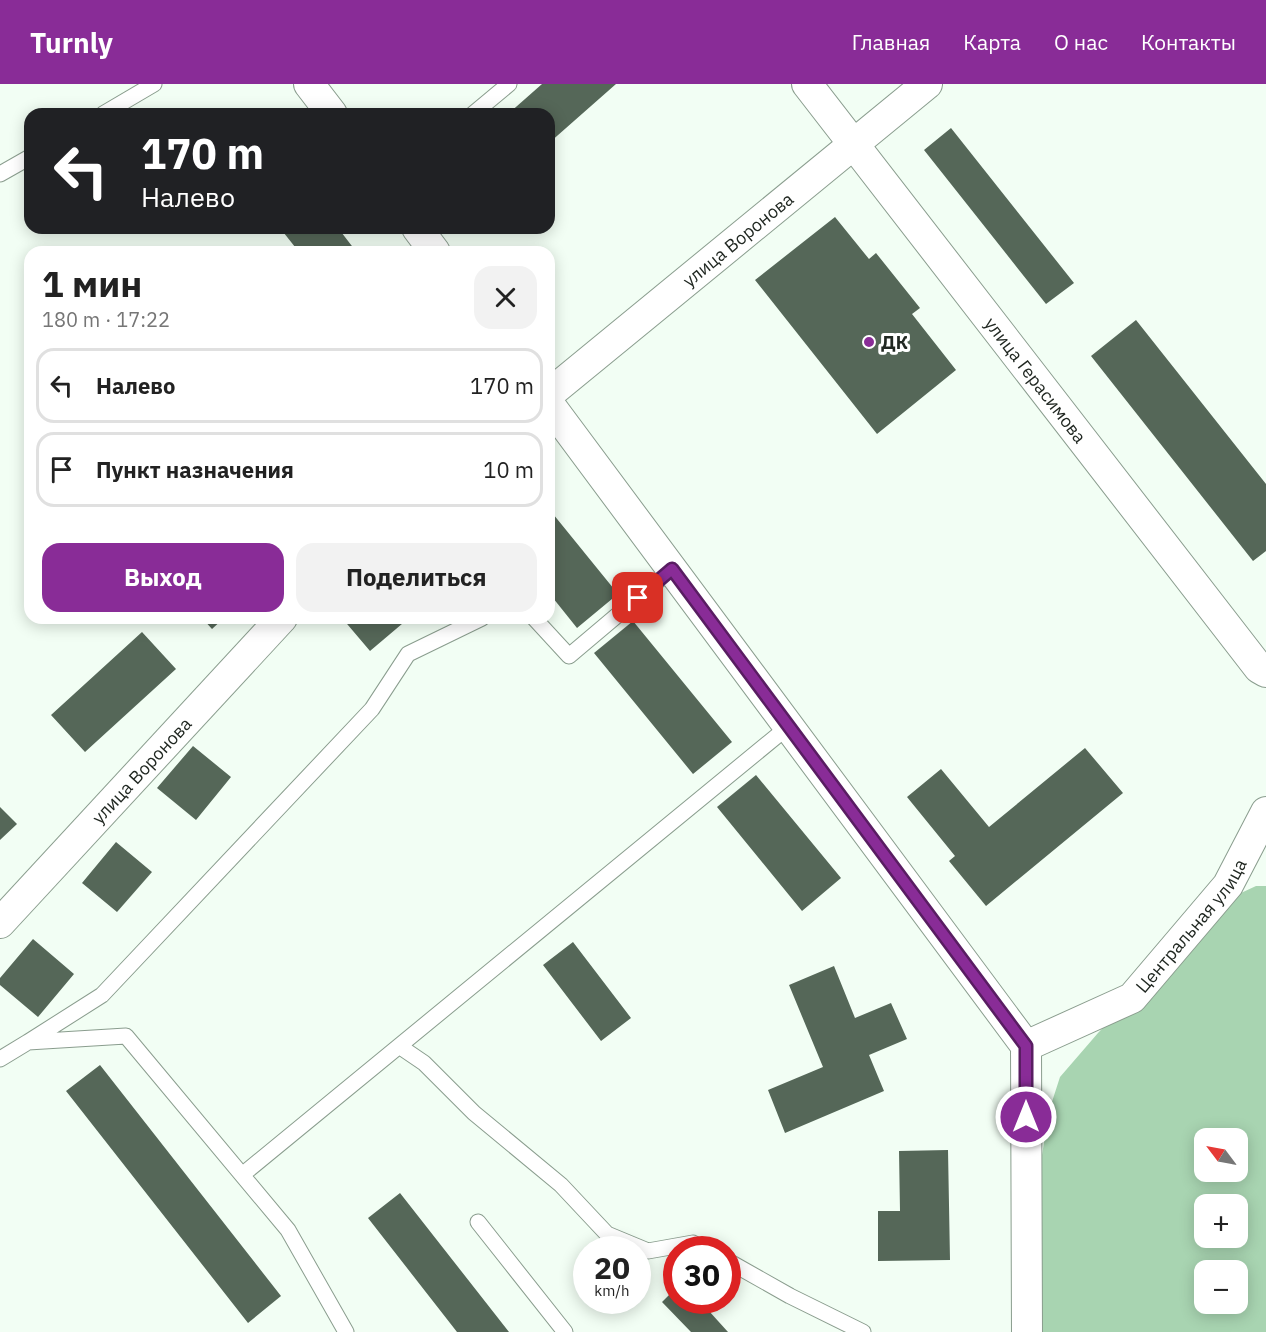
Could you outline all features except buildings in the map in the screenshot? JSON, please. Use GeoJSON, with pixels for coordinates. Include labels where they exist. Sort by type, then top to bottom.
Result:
{"type":"FeatureCollection","features":[{"type":"Feature","properties":{"kind":"street"},"geometry":{"type":"LineString","coordinates":[[309,84],[327,108]]}},
{"type":"Feature","properties":{"kind":"street","name":"улица Герасимова"},"geometry":{"type":"LineString","coordinates":[[807,84],[1259,668],[1266,672]]}},
{"type":"Feature","properties":{"kind":"street","name":"улица Воронова"},"geometry":{"type":"LineString","coordinates":[[555,389],[927,84]]}},
{"type":"Feature","properties":{"kind":"street"},"geometry":{"type":"LineString","coordinates":[[555,412],[1026,1046],[1020,1332]]}},
{"type":"Feature","properties":{"kind":"street","name":"улица Воронова"},"geometry":{"type":"LineString","coordinates":[[0,923],[276,624]]}},
{"type":"Feature","properties":{"kind":"street","name":"Центральная улица"},"geometry":{"type":"LineString","coordinates":[[1026,1046],[1132,998],[1228,885],[1266,812]]}},
{"type":"Feature","properties":{"kind":"lane"},"geometry":{"type":"LineString","coordinates":[[113,108],[154,84]]}},
{"type":"Feature","properties":{"kind":"lane"},"geometry":{"type":"LineString","coordinates":[[479,108],[509,84]]}},
{"type":"Feature","properties":{"kind":"lane"},"geometry":{"type":"LineString","coordinates":[[0,174],[24,160]]}},
{"type":"Feature","properties":{"kind":"lane"},"geometry":{"type":"LineString","coordinates":[[540,624],[569,656],[672,569]]}},
{"type":"Feature","properties":{"kind":"lane"},"geometry":{"type":"LineString","coordinates":[[0,1059],[102,994],[372,710],[408,654],[470,624]]}},
{"type":"Feature","properties":{"kind":"lane"},"geometry":{"type":"LineString","coordinates":[[242,1176],[789,726]]}},
{"type":"Feature","properties":{"kind":"lane"},"geometry":{"type":"LineString","coordinates":[[28,1042],[126,1036],[288,1230],[346,1332]]}},
{"type":"Feature","properties":{"kind":"lane"},"geometry":{"type":"LineString","coordinates":[[399,1046],[424,1063],[474,1113],[561,1185],[607,1234],[648,1251],[663,1248]]}},
{"type":"Feature","properties":{"kind":"lane"},"geometry":{"type":"LineString","coordinates":[[478,1222],[565,1332]]}},
{"type":"Feature","properties":{"kind":"lane"},"geometry":{"type":"LineString","coordinates":[[741,1268],[790,1296],[863,1332]]}},
{"type":"Feature","properties":{"kind":"green space"},"geometry":{"type":"Polygon","coordinates":[[[1256,886],[1266,886],[1266,1332],[1038,1332],[1039,1174],[1049,1111],[1060,1077],[1098,1033],[1228,899],[1256,886]]]}},
{"type":"Feature","properties":{"kind":"place","name":"ДК"},"geometry":{"type":"Point","coordinates":[869,342]}},
{"type":"Feature","properties":{"kind":"route"},"geometry":{"type":"LineString","coordinates":[[638,598],[672,569],[1026,1046],[1026,1117]]}}]}
